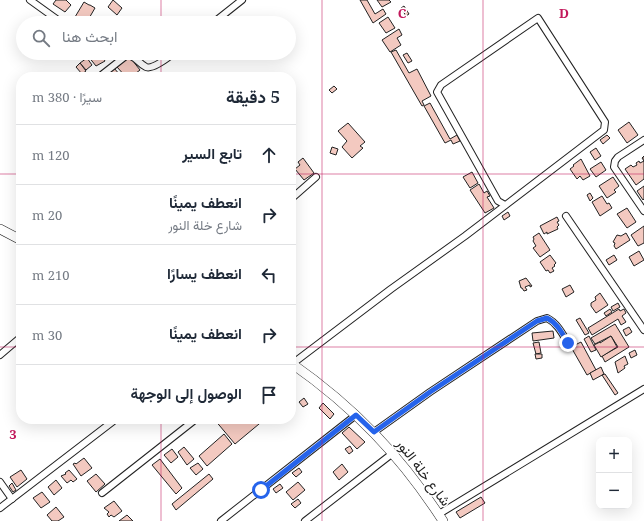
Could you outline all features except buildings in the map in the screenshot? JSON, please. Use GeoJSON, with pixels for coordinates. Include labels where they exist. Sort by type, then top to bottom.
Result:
{"type":"FeatureCollection","features":[{"type":"Feature","properties":{"kind":"street"},"geometry":{"type":"LineString","coordinates":[[30,0],[52,16]]}},
{"type":"Feature","properties":{"kind":"street"},"geometry":{"type":"LineString","coordinates":[[222,16],[242,0]]}},
{"type":"Feature","properties":{"kind":"street"},"geometry":{"type":"LineString","coordinates":[[296,359],[506,205],[604,130],[606,127],[606,122],[538,18],[442,85],[437,92],[498,201],[506,205]]}},
{"type":"Feature","properties":{"kind":"street"},"geometry":{"type":"LineString","coordinates":[[104,72],[115,60]]}},
{"type":"Feature","properties":{"kind":"street"},"geometry":{"type":"LineString","coordinates":[[138,60],[146,67],[151,67],[162,60]]}},
{"type":"Feature","properties":{"kind":"street"},"geometry":{"type":"LineString","coordinates":[[644,140],[618,157],[615,161],[614,167],[644,211]]}},
{"type":"Feature","properties":{"kind":"street"},"geometry":{"type":"LineString","coordinates":[[296,195],[316,177]]}},
{"type":"Feature","properties":{"kind":"street"},"geometry":{"type":"LineString","coordinates":[[566,216],[644,330]]}},
{"type":"Feature","properties":{"kind":"street"},"geometry":{"type":"LineString","coordinates":[[0,229],[16,237]]}},
{"type":"Feature","properties":{"kind":"street"},"geometry":{"type":"LineString","coordinates":[[374,432],[430,392],[537,321],[547,318],[552,321],[559,328],[568,343]]}},
{"type":"Feature","properties":{"kind":"street"},"geometry":{"type":"LineString","coordinates":[[0,355],[16,341]]}},
{"type":"Feature","properties":{"kind":"street","name":"شارع خلة النور"},"geometry":{"type":"LineString","coordinates":[[296,367],[332,393],[374,432],[393,452],[441,518]]}},
{"type":"Feature","properties":{"kind":"street"},"geometry":{"type":"LineString","coordinates":[[441,518],[644,389]]}},
{"type":"Feature","properties":{"kind":"street"},"geometry":{"type":"LineString","coordinates":[[221,521],[356,415]]}},
{"type":"Feature","properties":{"kind":"street"},"geometry":{"type":"LineString","coordinates":[[0,508],[110,424]]}},
{"type":"Feature","properties":{"kind":"street"},"geometry":{"type":"LineString","coordinates":[[102,493],[190,424]]}},
{"type":"Feature","properties":{"kind":"street"},"geometry":{"type":"LineString","coordinates":[[305,521],[313,518],[393,452]]}},
{"type":"Feature","properties":{"kind":"street"},"geometry":{"type":"LineString","coordinates":[[0,482],[12,499]]}},
{"type":"Feature","properties":{"kind":"route"},"geometry":{"type":"LineString","coordinates":[[261,490],[356,415],[374,432],[430,392],[543,318],[547,318],[552,321],[559,328],[568,343]]}}]}
